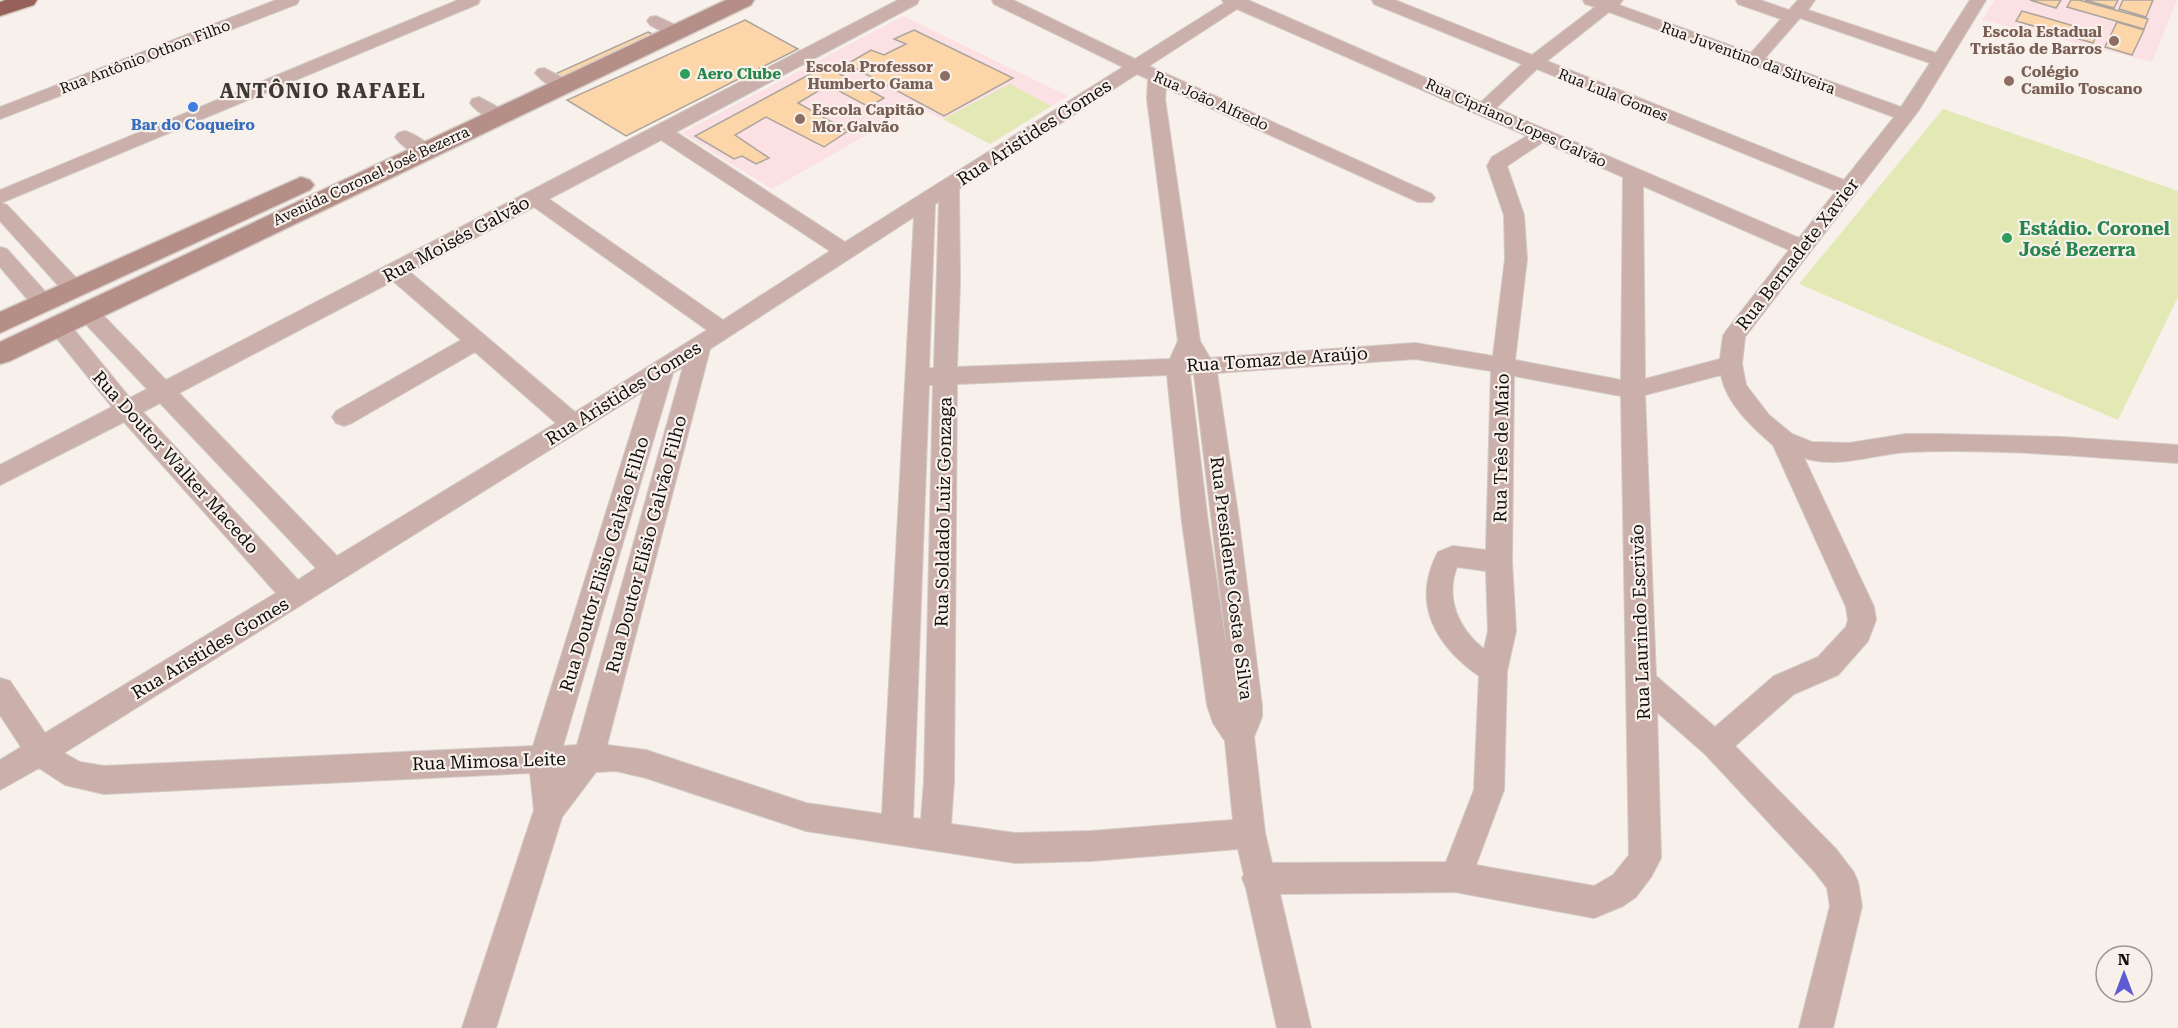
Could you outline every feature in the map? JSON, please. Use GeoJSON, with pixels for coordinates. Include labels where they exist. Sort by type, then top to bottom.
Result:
{"type":"FeatureCollection","features":[{"type":"Feature","properties":{"kind":"highway"},"geometry":{"type":"LineString","coordinates":[[0,9],[26,0]]}},
{"type":"Feature","properties":{"kind":"street","name":"Rua Antônio Othon Filho"},"geometry":{"type":"LineString","coordinates":[[0,103],[266,0]]}},
{"type":"Feature","properties":{"kind":"street","name":"Rua Antônio Othon Filho"},"geometry":{"type":"LineString","coordinates":[[0,113],[291,0]]}},
{"type":"Feature","properties":{"kind":"street","name":"Avenida Coronel José Bezerra"},"geometry":{"type":"LineString","coordinates":[[666,26],[703,0]]}},
{"type":"Feature","properties":{"kind":"street","name":"Rua Moisés Galvão"},"geometry":{"type":"LineString","coordinates":[[0,476],[662,132],[910,0]]}},
{"type":"Feature","properties":{"kind":"street","name":"Rua João Alfredo"},"geometry":{"type":"LineString","coordinates":[[1000,0],[1157,77],[1425,198]]}},
{"type":"Feature","properties":{"kind":"street","name":"Rua Lula Gomes"},"geometry":{"type":"LineString","coordinates":[[1380,0],[1419,8],[1539,59],[1852,182]]}},
{"type":"Feature","properties":{"kind":"street"},"geometry":{"type":"LineString","coordinates":[[1744,0],[1800,10],[1940,60]]}},
{"type":"Feature","properties":{"kind":"street","name":"Rua Bernadete Xavier"},"geometry":{"type":"LineString","coordinates":[[1978,0],[1908,111],[1734,336],[1731,364],[1735,387],[1761,421],[1783,440],[1810,451],[1839,452],[1880,449],[1906,443],[1937,443],[2062,446],[2178,454]]}},
{"type":"Feature","properties":{"kind":"street"},"geometry":{"type":"LineString","coordinates":[[0,197],[464,1]]}},
{"type":"Feature","properties":{"kind":"street","name":"Avenida Coronel José Bezerra"},"geometry":{"type":"LineString","coordinates":[[0,323],[73,288],[414,144],[666,26],[735,1]]}},
{"type":"Feature","properties":{"kind":"street","name":"Rua Aristides Gomes"},"geometry":{"type":"LineString","coordinates":[[0,776],[663,369],[1235,1]]}},
{"type":"Feature","properties":{"kind":"street","name":"Rua Cipriano Lopes Galvão"},"geometry":{"type":"LineString","coordinates":[[1235,1],[1801,247]]}},
{"type":"Feature","properties":{"kind":"street"},"geometry":{"type":"LineString","coordinates":[[1484,109],[1608,1]]}},
{"type":"Feature","properties":{"kind":"street","name":"Rua Juventino da Silveira"},"geometry":{"type":"LineString","coordinates":[[1608,1],[1908,111]]}},
{"type":"Feature","properties":{"kind":"street"},"geometry":{"type":"LineString","coordinates":[[1758,55],[1800,10]]}},
{"type":"Feature","properties":{"kind":"street","name":"Rua Presidente Costa e Silva"},"geometry":{"type":"LineString","coordinates":[[1157,77],[1156,99],[1189,341],[1195,522],[1221,705],[1223,714],[1239,737]]}},
{"type":"Feature","properties":{"kind":"street"},"geometry":{"type":"LineString","coordinates":[[662,132],[845,251]]}},
{"type":"Feature","properties":{"kind":"street","name":"Rua Três de Maio"},"geometry":{"type":"LineString","coordinates":[[1455,877],[1474,834],[1489,790],[1493,671],[1502,631],[1499,562],[1503,367],[1516,259],[1514,215],[1497,166],[1499,161],[1543,134]]}},
{"type":"Feature","properties":{"kind":"street","name":"Avenida Coronel José Bezerra"},"geometry":{"type":"LineString","coordinates":[[0,354],[87,312],[414,144]]}},
{"type":"Feature","properties":{"kind":"street","name":"Rua Laurindo Escrivão"},"geometry":{"type":"LineString","coordinates":[[1258,878],[1455,877],[1594,902],[1613,897],[1630,883],[1645,858],[1633,390],[1633,175]]}},
{"type":"Feature","properties":{"kind":"street","name":"Rua Soldado Luiz Gonzaga"},"geometry":{"type":"LineString","coordinates":[[935,837],[942,615],[949,187]]}},
{"type":"Feature","properties":{"kind":"street"},"geometry":{"type":"LineString","coordinates":[[534,198],[722,330]]}},
{"type":"Feature","properties":{"kind":"street","name":"Rua Soldado Luiz Gonzaga"},"geometry":{"type":"LineString","coordinates":[[897,831],[925,202]]}},
{"type":"Feature","properties":{"kind":"street"},"geometry":{"type":"LineString","coordinates":[[0,209],[73,288]]}},
{"type":"Feature","properties":{"kind":"street"},"geometry":{"type":"LineString","coordinates":[[0,254],[43,303]]}},
{"type":"Feature","properties":{"kind":"street"},"geometry":{"type":"LineString","coordinates":[[395,271],[573,424]]}},
{"type":"Feature","properties":{"kind":"street"},"geometry":{"type":"LineString","coordinates":[[922,283],[949,282]]}},
{"type":"Feature","properties":{"kind":"street","name":"Rua Doutor Walker Macedo"},"geometry":{"type":"LineString","coordinates":[[87,312],[334,570]]}},
{"type":"Feature","properties":{"kind":"street","name":"Rua Doutor Walker Macedo"},"geometry":{"type":"LineString","coordinates":[[59,326],[127,410],[296,596]]}},
{"type":"Feature","properties":{"kind":"street"},"geometry":{"type":"LineString","coordinates":[[344,417],[476,342]]}},
{"type":"Feature","properties":{"kind":"street","name":"Rua Doutor Elísio Galvão Filho"},"geometry":{"type":"LineString","coordinates":[[591,749],[700,345]]}},
{"type":"Feature","properties":{"kind":"street","name":"Rua Tomaz de Araújo"},"geometry":{"type":"LineString","coordinates":[[918,377],[1191,366],[1415,351],[1633,390]]}},
{"type":"Feature","properties":{"kind":"street"},"geometry":{"type":"LineString","coordinates":[[1633,390],[1731,364]]}},
{"type":"Feature","properties":{"kind":"street","name":"Rua Presidente Costa e Silva"},"geometry":{"type":"LineString","coordinates":[[1191,366],[1226,521],[1248,705],[1248,717],[1239,737]]}},
{"type":"Feature","properties":{"kind":"street","name":"Rua Doutor Elisio Galvão Filho"},"geometry":{"type":"LineString","coordinates":[[544,758],[663,369]]}},
{"type":"Feature","properties":{"kind":"street"},"geometry":{"type":"LineString","coordinates":[[1715,745],[1784,685],[1828,666],[1858,633],[1862,620],[1860,607],[1783,440]]}},
{"type":"Feature","properties":{"kind":"street"},"geometry":{"type":"LineString","coordinates":[[1195,522],[1226,521]]}},
{"type":"Feature","properties":{"kind":"street"},"geometry":{"type":"LineString","coordinates":[[910,532],[943,529]]}},
{"type":"Feature","properties":{"kind":"street"},"geometry":{"type":"LineString","coordinates":[[612,539],[648,538]]}},
{"type":"Feature","properties":{"kind":"street"},"geometry":{"type":"LineString","coordinates":[[1493,671],[1461,646],[1447,625],[1441,608],[1438,579],[1447,559],[1453,556],[1499,562]]}},
{"type":"Feature","properties":{"kind":"street"},"geometry":{"type":"LineString","coordinates":[[1206,604],[1235,604]]}},
{"type":"Feature","properties":{"kind":"street"},"geometry":{"type":"LineString","coordinates":[[907,616],[942,615]]}},
{"type":"Feature","properties":{"kind":"street"},"geometry":{"type":"LineString","coordinates":[[1642,681],[1715,745],[1825,860],[1842,882],[1846,906],[1816,1028]]}},
{"type":"Feature","properties":{"kind":"street","name":"Rua Mimosa Leite"},"geometry":{"type":"LineString","coordinates":[[0,690],[40,750],[57,766],[77,776],[104,780],[544,758],[591,749],[616,758],[646,764],[806,817],[1016,848],[1091,846],[1250,833]]}},
{"type":"Feature","properties":{"kind":"street"},"geometry":{"type":"LineString","coordinates":[[1239,737],[1250,833],[1258,878],[1294,1028]]}},
{"type":"Feature","properties":{"kind":"street"},"geometry":{"type":"LineString","coordinates":[[479,1028],[549,810],[591,749]]}},
{"type":"Feature","properties":{"kind":"street"},"geometry":{"type":"LineString","coordinates":[[544,758],[549,810]]}},
{"type":"Feature","properties":{"kind":"shaded area","name":"Escola Estadual Tristão de Barros"},"geometry":{"type":"Polygon","coordinates":[[[1995,0],[2177,0],[2152,62],[1982,20],[1995,0]]]}},
{"type":"Feature","properties":{"kind":"shaded area"},"geometry":{"type":"Polygon","coordinates":[[[903,16],[1068,96],[990,144],[917,106],[772,189],[682,133],[903,16]]]}},
{"type":"Feature","properties":{"kind":"green space"},"geometry":{"type":"Polygon","coordinates":[[[1010,84],[1051,106],[990,144],[943,119],[1010,84]]]}},
{"type":"Feature","properties":{"kind":"green space","name":"Estádio. Coronel José Bezerra"},"geometry":{"type":"Polygon","coordinates":[[[1943,109],[2178,191],[2178,297],[2118,420],[1799,284],[1943,109]]]}},
{"type":"Feature","properties":{"kind":"building"},"geometry":{"type":"Polygon","coordinates":[[[2030,0],[2061,0],[2056,8],[2030,0]]]}},
{"type":"Feature","properties":{"kind":"building"},"geometry":{"type":"Polygon","coordinates":[[[2071,0],[2079,0],[2148,19],[2144,29],[2067,7],[2071,0]]]}},
{"type":"Feature","properties":{"kind":"building"},"geometry":{"type":"Polygon","coordinates":[[[2085,0],[2118,0],[2114,8],[2085,0]]]}},
{"type":"Feature","properties":{"kind":"building"},"geometry":{"type":"Polygon","coordinates":[[[2123,0],[2153,0],[2146,17],[2119,9],[2123,0]]]}},
{"type":"Feature","properties":{"kind":"building"},"geometry":{"type":"Polygon","coordinates":[[[2022,11],[2098,33],[2093,43],[2016,21],[2022,11]]]}},
{"type":"Feature","properties":{"kind":"building","name":"Aero Clube"},"geometry":{"type":"Polygon","coordinates":[[[745,20],[798,49],[626,136],[567,100],[745,20]]]}},
{"type":"Feature","properties":{"kind":"building"},"geometry":{"type":"Polygon","coordinates":[[[2117,22],[2144,30],[2132,55],[2105,47],[2117,22]]]}},
{"type":"Feature","properties":{"kind":"building"},"geometry":{"type":"Polygon","coordinates":[[[914,30],[1013,78],[944,116],[847,64],[871,50],[884,55],[906,44],[894,39],[914,30]]]}},
{"type":"Feature","properties":{"kind":"building"},"geometry":{"type":"Polygon","coordinates":[[[648,32],[657,36],[563,80],[553,75],[648,32]]]}},
{"type":"Feature","properties":{"kind":"building"},"geometry":{"type":"Polygon","coordinates":[[[825,66],[884,98],[869,107],[828,85],[798,103],[848,131],[824,147],[766,117],[735,135],[769,158],[756,164],[742,156],[734,159],[695,136],[825,66]]]}},
{"type":"Feature","properties":{"kind":"place","name":"Escola Estadual Tristão de Barros"},"geometry":{"type":"Point","coordinates":[2114,41]}},
{"type":"Feature","properties":{"kind":"place","name":"Aero Clube"},"geometry":{"type":"Point","coordinates":[685,74]}},
{"type":"Feature","properties":{"kind":"place","name":"Escola Professor Humberto Gama"},"geometry":{"type":"Point","coordinates":[945,76]}},
{"type":"Feature","properties":{"kind":"place","name":"Colégio Camilo Toscano"},"geometry":{"type":"Point","coordinates":[2009,81]}},
{"type":"Feature","properties":{"kind":"place","name":"Bar do Coqueiro"},"geometry":{"type":"Point","coordinates":[193,107]}},
{"type":"Feature","properties":{"kind":"place","name":"Escola Capitão Mor Galvão"},"geometry":{"type":"Point","coordinates":[800,119]}},
{"type":"Feature","properties":{"kind":"place","name":"Estádio. Coronel José Bezerra"},"geometry":{"type":"Point","coordinates":[2007,238]}},
{"type":"Feature","properties":{"kind":"district","name":"ANTÔNIO RAFAEL"},"geometry":{"type":"Point","coordinates":[323,91]}}]}
